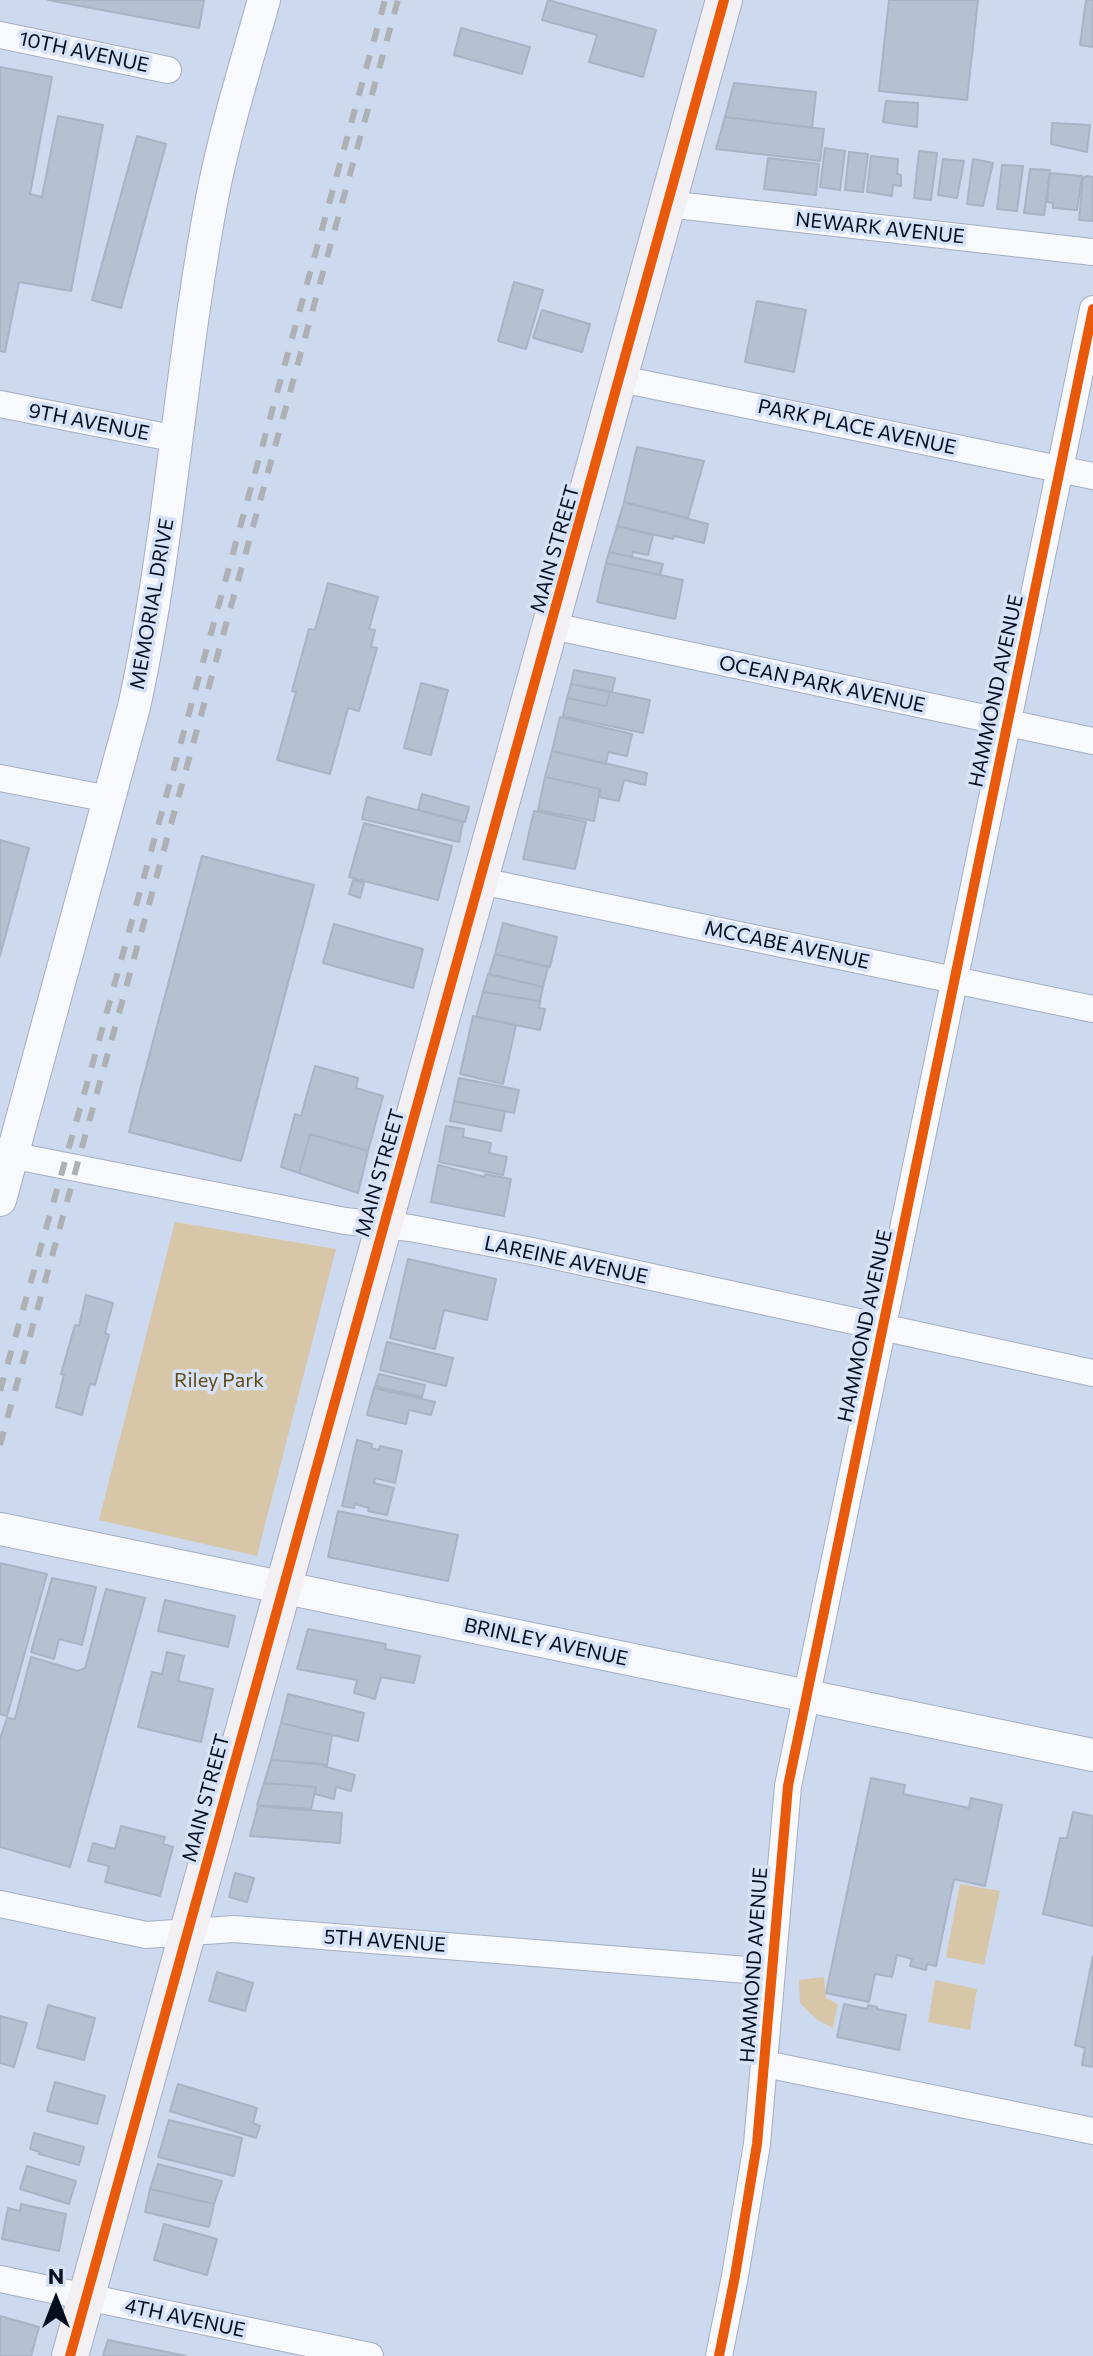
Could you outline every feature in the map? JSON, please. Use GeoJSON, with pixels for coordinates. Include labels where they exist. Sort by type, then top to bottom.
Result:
{"type":"FeatureCollection","features":[{"type":"Feature","properties":{"kind":"main road","name":"MAIN STREET"},"geometry":{"type":"LineString","coordinates":[[70,2356],[724,0]]}},
{"type":"Feature","properties":{"kind":"street","name":"MEMORIAL DRIVE"},"geometry":{"type":"LineString","coordinates":[[0,1200],[16,1156],[134,707],[151,631],[213,192],[264,0]]}},
{"type":"Feature","properties":{"kind":"street","name":"10TH AVENUE"},"geometry":{"type":"LineString","coordinates":[[0,35],[168,70]]}},
{"type":"Feature","properties":{"kind":"street","name":"NEWARK AVENUE"},"geometry":{"type":"LineString","coordinates":[[667,204],[1093,252]]}},
{"type":"Feature","properties":{"kind":"street","name":"HAMMOND AVENUE"},"geometry":{"type":"LineString","coordinates":[[719,2356],[757,2144],[787,1798],[1093,309]]}},
{"type":"Feature","properties":{"kind":"street","name":"PARK PLACE AVENUE"},"geometry":{"type":"LineString","coordinates":[[621,379],[1093,476]]}},
{"type":"Feature","properties":{"kind":"street","name":"9TH AVENUE"},"geometry":{"type":"LineString","coordinates":[[0,404],[177,439]]}},
{"type":"Feature","properties":{"kind":"street","name":"OCEAN PARK AVENUE"},"geometry":{"type":"LineString","coordinates":[[552,626],[1093,741]]}},
{"type":"Feature","properties":{"kind":"street"},"geometry":{"type":"LineString","coordinates":[[0,778],[109,799]]}},
{"type":"Feature","properties":{"kind":"street","name":"MCCABE AVENUE"},"geometry":{"type":"LineString","coordinates":[[481,881],[1093,1009]]}},
{"type":"Feature","properties":{"kind":"street","name":"LAREINE AVENUE"},"geometry":{"type":"LineString","coordinates":[[16,1156],[173,1189],[532,1251],[1093,1373]]}},
{"type":"Feature","properties":{"kind":"street","name":"BRINLEY AVENUE"},"geometry":{"type":"LineString","coordinates":[[0,1529],[1093,1755]]}},
{"type":"Feature","properties":{"kind":"street","name":"5TH AVENUE"},"geometry":{"type":"LineString","coordinates":[[0,1904],[146,1935],[234,1929],[772,1972]]}},
{"type":"Feature","properties":{"kind":"street"},"geometry":{"type":"LineString","coordinates":[[765,2064],[1093,2131]]}},
{"type":"Feature","properties":{"kind":"street","name":"4TH AVENUE"},"geometry":{"type":"LineString","coordinates":[[0,2279],[370,2356]]}},
{"type":"Feature","properties":{"kind":"green space","name":"Riley Park"},"geometry":{"type":"Polygon","coordinates":[[[175,1222],[336,1249],[257,1556],[99,1520],[175,1222]]]}},
{"type":"Feature","properties":{"kind":"green space"},"geometry":{"type":"Polygon","coordinates":[[[960,1884],[1000,1891],[984,1965],[946,1957],[960,1884]]]}},
{"type":"Feature","properties":{"kind":"green space"},"geometry":{"type":"Polygon","coordinates":[[[824,1977],[826,1998],[838,2004],[833,2028],[816,2019],[800,2003],[799,1980],[824,1977]]]}},
{"type":"Feature","properties":{"kind":"green space"},"geometry":{"type":"Polygon","coordinates":[[[935,1980],[977,1989],[970,2030],[928,2022],[935,1980]]]}},
{"type":"Feature","properties":{"kind":"building"},"geometry":{"type":"Polygon","coordinates":[[[48,0],[204,0],[199,28],[48,0]]]}},
{"type":"Feature","properties":{"kind":"building"},"geometry":{"type":"Polygon","coordinates":[[[548,0],[656,30],[643,77],[589,62],[597,35],[542,20],[548,0]]]}},
{"type":"Feature","properties":{"kind":"building"},"geometry":{"type":"Polygon","coordinates":[[[889,0],[978,0],[967,100],[879,91],[889,0]]]}},
{"type":"Feature","properties":{"kind":"building"},"geometry":{"type":"Polygon","coordinates":[[[1086,0],[1093,0],[1093,47],[1080,45],[1086,0]]]}},
{"type":"Feature","properties":{"kind":"building"},"geometry":{"type":"Polygon","coordinates":[[[461,28],[530,47],[522,74],[454,55],[461,28]]]}},
{"type":"Feature","properties":{"kind":"building"},"geometry":{"type":"Polygon","coordinates":[[[0,67],[52,77],[30,194],[42,197],[58,116],[103,125],[71,291],[19,282],[5,352],[0,351],[0,67]]]}},
{"type":"Feature","properties":{"kind":"building"},"geometry":{"type":"Polygon","coordinates":[[[734,83],[816,92],[812,128],[725,117],[734,83]]]}},
{"type":"Feature","properties":{"kind":"building"},"geometry":{"type":"Polygon","coordinates":[[[886,101],[918,103],[917,127],[883,122],[886,101]]]}},
{"type":"Feature","properties":{"kind":"building"},"geometry":{"type":"Polygon","coordinates":[[[725,117],[824,129],[820,161],[716,149],[725,117]]]}},
{"type":"Feature","properties":{"kind":"building"},"geometry":{"type":"Polygon","coordinates":[[[1052,123],[1090,125],[1087,152],[1051,144],[1052,123]]]}},
{"type":"Feature","properties":{"kind":"building"},"geometry":{"type":"Polygon","coordinates":[[[137,136],[166,144],[121,308],[92,300],[137,136]]]}},
{"type":"Feature","properties":{"kind":"building"},"geometry":{"type":"Polygon","coordinates":[[[825,148],[845,151],[840,190],[820,187],[825,148]]]}},
{"type":"Feature","properties":{"kind":"building"},"geometry":{"type":"Polygon","coordinates":[[[919,151],[937,153],[931,200],[914,198],[919,151]]]}},
{"type":"Feature","properties":{"kind":"building"},"geometry":{"type":"Polygon","coordinates":[[[849,152],[868,154],[863,192],[845,190],[849,152]]]}},
{"type":"Feature","properties":{"kind":"building"},"geometry":{"type":"Polygon","coordinates":[[[871,156],[898,159],[897,174],[901,175],[901,186],[893,185],[892,196],[867,192],[871,156]]]}},
{"type":"Feature","properties":{"kind":"building"},"geometry":{"type":"Polygon","coordinates":[[[768,158],[819,164],[816,195],[764,189],[768,158]]]}},
{"type":"Feature","properties":{"kind":"building"},"geometry":{"type":"Polygon","coordinates":[[[943,159],[964,161],[957,198],[938,195],[943,159]]]}},
{"type":"Feature","properties":{"kind":"building"},"geometry":{"type":"Polygon","coordinates":[[[973,159],[993,163],[983,206],[967,204],[973,159]]]}},
{"type":"Feature","properties":{"kind":"building"},"geometry":{"type":"Polygon","coordinates":[[[1002,165],[1023,166],[1017,211],[997,209],[1002,165]]]}},
{"type":"Feature","properties":{"kind":"building"},"geometry":{"type":"Polygon","coordinates":[[[1030,169],[1050,170],[1044,215],[1024,213],[1030,169]]]}},
{"type":"Feature","properties":{"kind":"building"},"geometry":{"type":"Polygon","coordinates":[[[1050,173],[1082,176],[1077,210],[1053,208],[1053,203],[1047,202],[1050,173]]]}},
{"type":"Feature","properties":{"kind":"building"},"geometry":{"type":"Polygon","coordinates":[[[1093,177],[1093,221],[1079,220],[1083,178],[1093,177]]]}},
{"type":"Feature","properties":{"kind":"building"},"geometry":{"type":"Polygon","coordinates":[[[514,282],[543,290],[526,349],[498,341],[514,282]]]}},
{"type":"Feature","properties":{"kind":"building"},"geometry":{"type":"Polygon","coordinates":[[[757,301],[806,310],[794,372],[745,362],[757,301]]]}},
{"type":"Feature","properties":{"kind":"building"},"geometry":{"type":"Polygon","coordinates":[[[542,310],[590,324],[582,352],[533,338],[542,310]]]}},
{"type":"Feature","properties":{"kind":"building"},"geometry":{"type":"Polygon","coordinates":[[[637,447],[704,461],[688,518],[624,502],[637,447]]]}},
{"type":"Feature","properties":{"kind":"building"},"geometry":{"type":"Polygon","coordinates":[[[624,502],[708,524],[704,543],[617,526],[624,502]]]}},
{"type":"Feature","properties":{"kind":"building"},"geometry":{"type":"Polygon","coordinates":[[[617,526],[653,535],[648,555],[633,552],[632,557],[609,552],[617,526]]]}},
{"type":"Feature","properties":{"kind":"building"},"geometry":{"type":"Polygon","coordinates":[[[609,552],[663,564],[660,575],[606,563],[609,552]]]}},
{"type":"Feature","properties":{"kind":"building"},"geometry":{"type":"Polygon","coordinates":[[[606,563],[683,580],[675,619],[597,602],[606,563]]]}},
{"type":"Feature","properties":{"kind":"building"},"geometry":{"type":"Polygon","coordinates":[[[328,583],[378,597],[369,629],[375,630],[371,647],[377,648],[359,711],[348,708],[330,774],[277,760],[309,629],[315,630],[328,583]]]}},
{"type":"Feature","properties":{"kind":"building"},"geometry":{"type":"Polygon","coordinates":[[[574,670],[615,678],[612,692],[571,684],[574,670]]]}},
{"type":"Feature","properties":{"kind":"building"},"geometry":{"type":"Polygon","coordinates":[[[421,683],[448,690],[431,755],[404,748],[421,683]]]}},
{"type":"Feature","properties":{"kind":"building"},"geometry":{"type":"Polygon","coordinates":[[[571,684],[610,692],[606,706],[567,698],[571,684]]]}},
{"type":"Feature","properties":{"kind":"building"},"geometry":{"type":"Polygon","coordinates":[[[610,692],[650,700],[643,733],[563,716],[567,698],[606,706],[610,692]]]}},
{"type":"Feature","properties":{"kind":"building"},"geometry":{"type":"Polygon","coordinates":[[[560,717],[632,734],[627,756],[608,752],[606,764],[552,751],[560,717]]]}},
{"type":"Feature","properties":{"kind":"building"},"geometry":{"type":"Polygon","coordinates":[[[552,751],[647,773],[645,785],[624,780],[619,801],[599,797],[600,789],[545,777],[552,751]]]}},
{"type":"Feature","properties":{"kind":"building"},"geometry":{"type":"Polygon","coordinates":[[[545,777],[600,789],[594,821],[538,810],[545,777]]]}},
{"type":"Feature","properties":{"kind":"building"},"geometry":{"type":"Polygon","coordinates":[[[422,794],[469,807],[465,822],[418,810],[422,794]]]}},
{"type":"Feature","properties":{"kind":"building"},"geometry":{"type":"Polygon","coordinates":[[[367,797],[463,822],[459,842],[362,819],[367,797]]]}},
{"type":"Feature","properties":{"kind":"building"},"geometry":{"type":"Polygon","coordinates":[[[534,811],[586,822],[575,869],[523,859],[534,811]]]}},
{"type":"Feature","properties":{"kind":"building"},"geometry":{"type":"Polygon","coordinates":[[[364,823],[452,846],[438,900],[349,877],[364,823]]]}},
{"type":"Feature","properties":{"kind":"building"},"geometry":{"type":"Polygon","coordinates":[[[0,840],[29,848],[0,956],[0,840]]]}},
{"type":"Feature","properties":{"kind":"building"},"geometry":{"type":"Polygon","coordinates":[[[202,856],[314,885],[241,1161],[129,1132],[202,856]]]}},
{"type":"Feature","properties":{"kind":"building"},"geometry":{"type":"Polygon","coordinates":[[[353,880],[364,883],[360,898],[349,894],[353,880]]]}},
{"type":"Feature","properties":{"kind":"building"},"geometry":{"type":"Polygon","coordinates":[[[503,923],[557,937],[550,967],[495,954],[503,923]]]}},
{"type":"Feature","properties":{"kind":"building"},"geometry":{"type":"Polygon","coordinates":[[[334,924],[423,949],[413,988],[323,963],[334,924]]]}},
{"type":"Feature","properties":{"kind":"building"},"geometry":{"type":"Polygon","coordinates":[[[495,954],[548,967],[543,987],[489,974],[495,954]]]}},
{"type":"Feature","properties":{"kind":"building"},"geometry":{"type":"Polygon","coordinates":[[[488,974],[543,987],[540,1001],[483,992],[488,974]]]}},
{"type":"Feature","properties":{"kind":"building"},"geometry":{"type":"Polygon","coordinates":[[[483,992],[540,1001],[539,1008],[545,1009],[540,1030],[476,1017],[483,992]]]}},
{"type":"Feature","properties":{"kind":"building"},"geometry":{"type":"Polygon","coordinates":[[[473,1016],[516,1025],[503,1084],[460,1074],[473,1016]]]}},
{"type":"Feature","properties":{"kind":"building"},"geometry":{"type":"Polygon","coordinates":[[[315,1066],[358,1078],[356,1088],[383,1096],[368,1151],[310,1134],[299,1173],[281,1167],[295,1114],[301,1116],[315,1066]]]}},
{"type":"Feature","properties":{"kind":"building"},"geometry":{"type":"Polygon","coordinates":[[[459,1078],[519,1090],[514,1113],[454,1101],[459,1078]]]}},
{"type":"Feature","properties":{"kind":"building"},"geometry":{"type":"Polygon","coordinates":[[[454,1101],[505,1111],[501,1131],[450,1121],[454,1101]]]}},
{"type":"Feature","properties":{"kind":"building"},"geometry":{"type":"Polygon","coordinates":[[[446,1126],[464,1129],[463,1137],[491,1143],[489,1153],[507,1157],[503,1175],[439,1162],[446,1126]]]}},
{"type":"Feature","properties":{"kind":"building"},"geometry":{"type":"Polygon","coordinates":[[[310,1134],[368,1151],[358,1193],[299,1173],[310,1134]]]}},
{"type":"Feature","properties":{"kind":"building"},"geometry":{"type":"Polygon","coordinates":[[[438,1165],[485,1177],[485,1174],[511,1179],[504,1216],[431,1202],[438,1165]]]}},
{"type":"Feature","properties":{"kind":"building"},"geometry":{"type":"Polygon","coordinates":[[[408,1259],[496,1279],[487,1320],[444,1310],[435,1349],[390,1338],[408,1259]]]}},
{"type":"Feature","properties":{"kind":"building"},"geometry":{"type":"Polygon","coordinates":[[[86,1295],[113,1303],[105,1333],[109,1335],[95,1385],[90,1384],[82,1415],[56,1407],[64,1375],[61,1374],[75,1325],[79,1326],[86,1295]]]}},
{"type":"Feature","properties":{"kind":"building"},"geometry":{"type":"Polygon","coordinates":[[[387,1342],[453,1358],[446,1386],[380,1370],[387,1342]]]}},
{"type":"Feature","properties":{"kind":"building"},"geometry":{"type":"Polygon","coordinates":[[[379,1374],[425,1385],[422,1397],[375,1386],[379,1374]]]}},
{"type":"Feature","properties":{"kind":"building"},"geometry":{"type":"Polygon","coordinates":[[[374,1388],[435,1402],[431,1415],[409,1410],[406,1424],[367,1415],[374,1388]]]}},
{"type":"Feature","properties":{"kind":"building"},"geometry":{"type":"Polygon","coordinates":[[[357,1440],[372,1444],[371,1448],[379,1450],[380,1446],[402,1451],[395,1483],[375,1478],[374,1483],[394,1488],[387,1515],[355,1504],[354,1508],[342,1506],[357,1440]]]}},
{"type":"Feature","properties":{"kind":"building"},"geometry":{"type":"Polygon","coordinates":[[[338,1511],[458,1535],[448,1581],[328,1557],[338,1511]]]}},
{"type":"Feature","properties":{"kind":"building"},"geometry":{"type":"Polygon","coordinates":[[[0,1563],[47,1574],[7,1716],[0,1714],[0,1563]]]}},
{"type":"Feature","properties":{"kind":"building"},"geometry":{"type":"Polygon","coordinates":[[[52,1578],[96,1587],[82,1645],[59,1639],[54,1659],[31,1652],[52,1578]]]}},
{"type":"Feature","properties":{"kind":"building"},"geometry":{"type":"Polygon","coordinates":[[[106,1589],[145,1598],[70,1867],[0,1847],[0,1739],[7,1718],[15,1719],[31,1657],[78,1671],[85,1668],[106,1589]]]}},
{"type":"Feature","properties":{"kind":"building"},"geometry":{"type":"Polygon","coordinates":[[[165,1600],[235,1616],[228,1647],[158,1631],[165,1600]]]}},
{"type":"Feature","properties":{"kind":"building"},"geometry":{"type":"Polygon","coordinates":[[[308,1629],[386,1644],[385,1649],[420,1656],[414,1683],[381,1677],[375,1699],[354,1693],[357,1680],[297,1669],[308,1629]]]}},
{"type":"Feature","properties":{"kind":"building"},"geometry":{"type":"Polygon","coordinates":[[[167,1652],[184,1656],[178,1681],[213,1689],[201,1742],[138,1727],[152,1672],[162,1674],[167,1652]]]}},
{"type":"Feature","properties":{"kind":"building"},"geometry":{"type":"Polygon","coordinates":[[[288,1694],[364,1713],[358,1741],[281,1723],[288,1694]]]}},
{"type":"Feature","properties":{"kind":"building"},"geometry":{"type":"Polygon","coordinates":[[[281,1723],[332,1735],[327,1765],[271,1760],[281,1723]]]}},
{"type":"Feature","properties":{"kind":"building"},"geometry":{"type":"Polygon","coordinates":[[[271,1760],[324,1764],[355,1775],[351,1791],[336,1787],[334,1799],[315,1794],[316,1787],[264,1783],[271,1760]]]}},
{"type":"Feature","properties":{"kind":"building"},"geometry":{"type":"Polygon","coordinates":[[[871,1778],[905,1785],[903,1794],[969,1808],[971,1798],[1002,1805],[985,1886],[954,1879],[936,1966],[927,1964],[926,1970],[910,1966],[912,1959],[897,1955],[892,1977],[875,1974],[869,2002],[826,1993],[871,1778]]]}},
{"type":"Feature","properties":{"kind":"building"},"geometry":{"type":"Polygon","coordinates":[[[264,1783],[316,1787],[311,1809],[257,1805],[264,1783]]]}},
{"type":"Feature","properties":{"kind":"building"},"geometry":{"type":"Polygon","coordinates":[[[258,1806],[342,1813],[340,1843],[250,1836],[258,1806]]]}},
{"type":"Feature","properties":{"kind":"building"},"geometry":{"type":"Polygon","coordinates":[[[1073,1812],[1093,1816],[1093,1926],[1043,1914],[1060,1838],[1067,1838],[1073,1812]]]}},
{"type":"Feature","properties":{"kind":"building"},"geometry":{"type":"Polygon","coordinates":[[[121,1826],[165,1837],[163,1844],[173,1847],[160,1896],[105,1882],[109,1866],[88,1861],[93,1843],[115,1849],[121,1826]]]}},
{"type":"Feature","properties":{"kind":"building"},"geometry":{"type":"Polygon","coordinates":[[[235,1873],[254,1878],[247,1902],[229,1897],[235,1873]]]}},
{"type":"Feature","properties":{"kind":"building"},"geometry":{"type":"Polygon","coordinates":[[[1093,1956],[1093,2067],[1082,2065],[1085,2048],[1075,2045],[1093,1956]]]}},
{"type":"Feature","properties":{"kind":"building"},"geometry":{"type":"Polygon","coordinates":[[[217,1972],[253,1983],[245,2011],[209,2001],[217,1972]]]}},
{"type":"Feature","properties":{"kind":"building"},"geometry":{"type":"Polygon","coordinates":[[[844,2004],[867,2009],[868,2005],[906,2015],[899,2050],[837,2037],[844,2004]]]}},
{"type":"Feature","properties":{"kind":"building"},"geometry":{"type":"Polygon","coordinates":[[[48,2005],[95,2018],[84,2060],[37,2048],[48,2005]]]}},
{"type":"Feature","properties":{"kind":"building"},"geometry":{"type":"Polygon","coordinates":[[[0,2016],[27,2023],[14,2067],[0,2063],[0,2016]]]}},
{"type":"Feature","properties":{"kind":"building"},"geometry":{"type":"Polygon","coordinates":[[[55,2082],[105,2096],[97,2124],[47,2111],[55,2082]]]}},
{"type":"Feature","properties":{"kind":"building"},"geometry":{"type":"Polygon","coordinates":[[[178,2084],[257,2108],[253,2123],[260,2126],[256,2138],[170,2111],[178,2084]]]}},
{"type":"Feature","properties":{"kind":"building"},"geometry":{"type":"Polygon","coordinates":[[[169,2120],[242,2138],[234,2176],[158,2157],[169,2120]]]}},
{"type":"Feature","properties":{"kind":"building"},"geometry":{"type":"Polygon","coordinates":[[[34,2133],[84,2147],[79,2165],[30,2149],[34,2133]]]}},
{"type":"Feature","properties":{"kind":"building"},"geometry":{"type":"Polygon","coordinates":[[[158,2164],[222,2181],[214,2204],[150,2189],[158,2164]]]}},
{"type":"Feature","properties":{"kind":"building"},"geometry":{"type":"Polygon","coordinates":[[[27,2166],[76,2181],[69,2204],[20,2189],[27,2166]]]}},
{"type":"Feature","properties":{"kind":"building"},"geometry":{"type":"Polygon","coordinates":[[[150,2189],[214,2204],[209,2227],[145,2212],[150,2189]]]}},
{"type":"Feature","properties":{"kind":"building"},"geometry":{"type":"Polygon","coordinates":[[[21,2204],[66,2214],[59,2251],[2,2239],[8,2208],[20,2211],[21,2204]]]}},
{"type":"Feature","properties":{"kind":"building"},"geometry":{"type":"Polygon","coordinates":[[[164,2224],[217,2239],[207,2275],[154,2260],[164,2224]]]}},
{"type":"Feature","properties":{"kind":"building"},"geometry":{"type":"Polygon","coordinates":[[[0,2316],[39,2327],[31,2356],[0,2356],[0,2316]]]}},
{"type":"Feature","properties":{"kind":"building"},"geometry":{"type":"Polygon","coordinates":[[[108,2340],[186,2356],[103,2356],[108,2340]]]}},
{"type":"Feature","properties":{"kind":"railway"},"geometry":{"type":"LineString","coordinates":[[0,1391],[385,0]]}},
{"type":"Feature","properties":{"kind":"railway"},"geometry":{"type":"LineString","coordinates":[[0,1445],[398,0]]}},
{"type":"Feature","properties":{"kind":"cycle path"},"geometry":{"type":"LineString","coordinates":[[70,2356],[724,0]]}},
{"type":"Feature","properties":{"kind":"cycle path"},"geometry":{"type":"LineString","coordinates":[[719,2356],[757,2144],[788,1786],[1093,309]]}}]}
